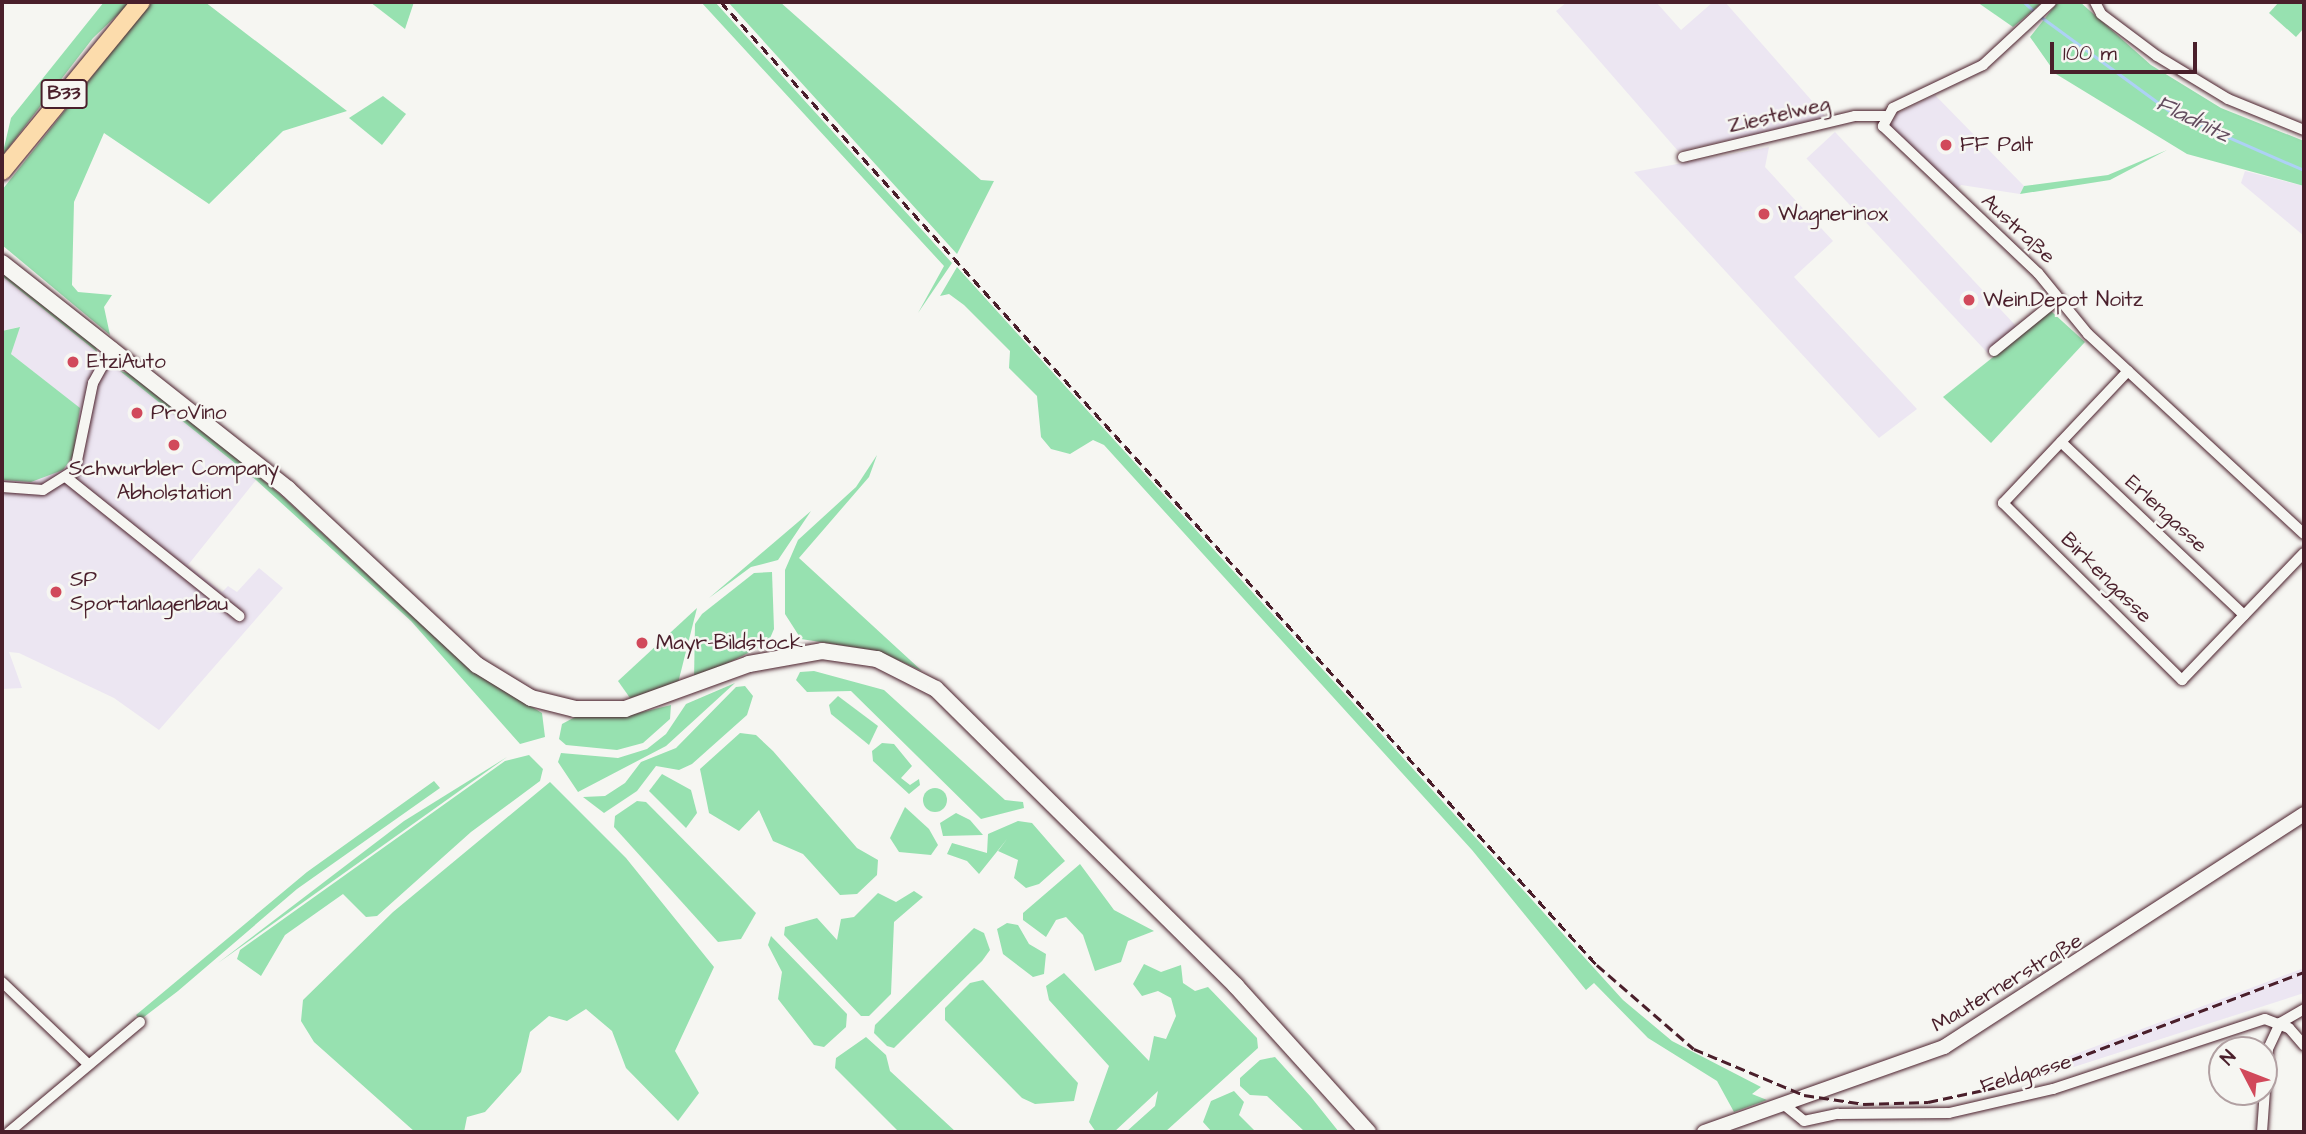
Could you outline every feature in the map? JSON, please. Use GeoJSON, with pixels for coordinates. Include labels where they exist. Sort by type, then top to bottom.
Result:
{"type":"FeatureCollection","features":[{"type":"Feature","properties":{"kind":"highway","name":"B33"},"geometry":{"type":"LineString","coordinates":[[3,170],[141,2]]}},
{"type":"Feature","properties":{"kind":"main road"},"geometry":{"type":"LineString","coordinates":[[2,252],[18,271],[288,489],[505,685],[558,706],[599,711],[674,696],[785,654],[822,651],[877,659],[936,690],[1236,986],[1368,1132]]}},
{"type":"Feature","properties":{"kind":"main road"},"geometry":{"type":"LineString","coordinates":[[2,263],[18,271]]}},
{"type":"Feature","properties":{"kind":"street"},"geometry":{"type":"LineString","coordinates":[[1885,116],[1983,65],[2021,35],[2051,2]]}},
{"type":"Feature","properties":{"kind":"street"},"geometry":{"type":"LineString","coordinates":[[2095,2],[2101,14],[2157,57],[2228,99],[2304,130]]}},
{"type":"Feature","properties":{"kind":"street","name":"Ziestelweg"},"geometry":{"type":"LineString","coordinates":[[1683,157],[1856,116],[1885,116]]}},
{"type":"Feature","properties":{"kind":"street","name":"Austraße"},"geometry":{"type":"LineString","coordinates":[[1885,116],[1889,136],[2028,264],[2128,371],[2304,534]]}},
{"type":"Feature","properties":{"kind":"street"},"geometry":{"type":"LineString","coordinates":[[1994,351],[2058,299]]}},
{"type":"Feature","properties":{"kind":"street"},"geometry":{"type":"LineString","coordinates":[[2,487],[43,490],[67,478],[80,461],[93,383],[113,347]]}},
{"type":"Feature","properties":{"kind":"street"},"geometry":{"type":"LineString","coordinates":[[2061,442],[2128,371]]}},
{"type":"Feature","properties":{"kind":"street","name":"Birkengasse"},"geometry":{"type":"LineString","coordinates":[[2061,442],[2003,503],[2182,680],[2244,615]]}},
{"type":"Feature","properties":{"kind":"street","name":"Erlengasse"},"geometry":{"type":"LineString","coordinates":[[2061,442],[2244,615]]}},
{"type":"Feature","properties":{"kind":"street"},"geometry":{"type":"LineString","coordinates":[[67,478],[239,616]]}},
{"type":"Feature","properties":{"kind":"street"},"geometry":{"type":"LineString","coordinates":[[2244,615],[2304,553]]}},
{"type":"Feature","properties":{"kind":"street","name":"Mauternerstraße"},"geometry":{"type":"LineString","coordinates":[[1704,1132],[1916,1059],[1972,1032],[2304,814]]}},
{"type":"Feature","properties":{"kind":"street"},"geometry":{"type":"LineString","coordinates":[[2,982],[88,1064]]}},
{"type":"Feature","properties":{"kind":"street"},"geometry":{"type":"LineString","coordinates":[[2262,1132],[2268,1049],[2280,1023],[2304,1009]]}},
{"type":"Feature","properties":{"kind":"street","name":"Feldgasse"},"geometry":{"type":"LineString","coordinates":[[1782,1103],[1804,1121],[1838,1114],[1949,1114],[2053,1089],[2257,1021],[2280,1023]]}},
{"type":"Feature","properties":{"kind":"street"},"geometry":{"type":"LineString","coordinates":[[9,1132],[140,1023]]}},
{"type":"Feature","properties":{"kind":"street"},"geometry":{"type":"LineString","coordinates":[[2280,1023],[2304,1045]]}},
{"type":"Feature","properties":{"kind":"shaded area"},"geometry":{"type":"Polygon","coordinates":[[[1567,2],[1656,2],[1681,30],[1713,2],[1725,2],[1827,118],[1678,151],[1556,11],[1567,2]]]}},
{"type":"Feature","properties":{"kind":"shaded area"},"geometry":{"type":"Polygon","coordinates":[[[1935,95],[2024,186],[2020,194],[1961,185],[1956,190],[1890,126],[1896,114],[1935,95]]]}},
{"type":"Feature","properties":{"kind":"shaded area"},"geometry":{"type":"Polygon","coordinates":[[[1835,132],[2016,327],[1988,353],[1806,159],[1835,132]]]}},
{"type":"Feature","properties":{"kind":"shaded area"},"geometry":{"type":"Polygon","coordinates":[[[1769,147],[1765,167],[1833,241],[1794,277],[1917,409],[1879,438],[1634,172],[1769,147]]]}},
{"type":"Feature","properties":{"kind":"shaded area"},"geometry":{"type":"Polygon","coordinates":[[[2245,171],[2304,186],[2304,236],[2241,183],[2245,171]]]}},
{"type":"Feature","properties":{"kind":"shaded area"},"geometry":{"type":"Polygon","coordinates":[[[2,276],[256,480],[188,565],[222,592],[228,586],[237,592],[259,568],[283,588],[159,730],[114,698],[19,653],[9,652],[22,688],[2,689],[2,480],[31,482],[79,408],[11,354],[19,327],[2,331],[2,276]]]}},
{"type":"Feature","properties":{"kind":"shaded area"},"geometry":{"type":"Polygon","coordinates":[[[2304,968],[2304,993],[2049,1075],[2046,1065],[2304,968]]]}},
{"type":"Feature","properties":{"kind":"green space"},"geometry":{"type":"Polygon","coordinates":[[[104,2],[131,2],[93,38],[2,156],[11,118],[104,2]]]}},
{"type":"Feature","properties":{"kind":"green space"},"geometry":{"type":"Polygon","coordinates":[[[151,2],[205,2],[347,111],[283,131],[209,204],[104,133],[74,202],[72,285],[78,292],[112,295],[104,307],[110,335],[2,245],[2,190],[151,2]]]}},
{"type":"Feature","properties":{"kind":"green space"},"geometry":{"type":"Polygon","coordinates":[[[370,2],[414,2],[405,29],[370,2]]]}},
{"type":"Feature","properties":{"kind":"green space"},"geometry":{"type":"Polygon","coordinates":[[[701,2],[715,2],[952,263],[918,313],[944,266],[701,2]]]}},
{"type":"Feature","properties":{"kind":"green space"},"geometry":{"type":"Polygon","coordinates":[[[728,2],[780,2],[981,180],[994,181],[957,254],[728,2]]]}},
{"type":"Feature","properties":{"kind":"green space"},"geometry":{"type":"Polygon","coordinates":[[[1977,2],[2043,2],[2013,27],[1977,2]]]}},
{"type":"Feature","properties":{"kind":"green space"},"geometry":{"type":"Polygon","coordinates":[[[2058,2],[2080,2],[2151,65],[2221,108],[2304,141],[2304,186],[2187,154],[2056,74],[2030,37],[2058,2]]]}},
{"type":"Feature","properties":{"kind":"green space"},"geometry":{"type":"Polygon","coordinates":[[[2279,2],[2304,2],[2304,28],[2296,37],[2269,13],[2279,2]]]}},
{"type":"Feature","properties":{"kind":"green space"},"geometry":{"type":"Polygon","coordinates":[[[383,96],[406,114],[382,145],[349,118],[383,96]]]}},
{"type":"Feature","properties":{"kind":"green space"},"geometry":{"type":"Polygon","coordinates":[[[2167,150],[2110,180],[2020,194],[2024,186],[2108,175],[2167,150]]]}},
{"type":"Feature","properties":{"kind":"green space"},"geometry":{"type":"Polygon","coordinates":[[[957,267],[1623,1000],[1672,1041],[1761,1087],[1752,1094],[1767,1100],[1734,1112],[1717,1081],[1648,1038],[1594,983],[1586,990],[1472,850],[1104,445],[1093,440],[1070,454],[1051,449],[1041,437],[1037,396],[1009,368],[1010,351],[964,305],[949,294],[940,296],[957,267]]]}},
{"type":"Feature","properties":{"kind":"green space"},"geometry":{"type":"Polygon","coordinates":[[[2,269],[96,346],[97,352],[2,276],[2,269]]]}},
{"type":"Feature","properties":{"kind":"green space"},"geometry":{"type":"Polygon","coordinates":[[[2051,311],[2085,342],[1991,443],[1943,397],[2051,311]]]}},
{"type":"Feature","properties":{"kind":"green space"},"geometry":{"type":"Polygon","coordinates":[[[20,327],[11,354],[80,408],[73,456],[63,470],[31,482],[2,480],[2,331],[20,327]]]}},
{"type":"Feature","properties":{"kind":"green space"},"geometry":{"type":"Polygon","coordinates":[[[120,371],[136,375],[282,496],[472,671],[542,713],[545,737],[520,744],[411,621],[256,480],[120,371]]]}},
{"type":"Feature","properties":{"kind":"green space"},"geometry":{"type":"Polygon","coordinates":[[[877,455],[869,477],[799,558],[922,671],[878,651],[801,639],[785,614],[785,570],[798,540],[856,487],[877,455]]]}},
{"type":"Feature","properties":{"kind":"green space"},"geometry":{"type":"Polygon","coordinates":[[[811,511],[778,560],[751,567],[709,598],[811,511]]]}},
{"type":"Feature","properties":{"kind":"green space"},"geometry":{"type":"Polygon","coordinates":[[[772,572],[774,629],[768,643],[694,680],[695,624],[702,614],[754,573],[772,572]]]}},
{"type":"Feature","properties":{"kind":"green space"},"geometry":{"type":"Polygon","coordinates":[[[697,608],[678,683],[630,698],[618,681],[697,608]]]}},
{"type":"Feature","properties":{"kind":"green space"},"geometry":{"type":"Polygon","coordinates":[[[814,671],[884,690],[1005,800],[1023,802],[1024,808],[981,819],[851,691],[807,692],[796,680],[800,672],[814,671]]]}},
{"type":"Feature","properties":{"kind":"green space"},"geometry":{"type":"Polygon","coordinates":[[[735,683],[666,746],[578,792],[558,762],[561,753],[618,758],[647,749],[666,734],[686,704],[735,683]]]}},
{"type":"Feature","properties":{"kind":"green space"},"geometry":{"type":"Polygon","coordinates":[[[745,686],[753,696],[747,715],[692,764],[679,770],[656,766],[637,791],[604,813],[583,797],[605,796],[625,783],[641,762],[676,748],[736,687],[745,686]]]}},
{"type":"Feature","properties":{"kind":"green space"},"geometry":{"type":"Polygon","coordinates":[[[838,696],[878,726],[869,745],[831,714],[829,705],[838,696]]]}},
{"type":"Feature","properties":{"kind":"green space"},"geometry":{"type":"Polygon","coordinates":[[[671,705],[670,719],[643,743],[617,750],[566,745],[559,739],[562,724],[575,717],[626,716],[671,705]]]}},
{"type":"Feature","properties":{"kind":"green space"},"geometry":{"type":"Polygon","coordinates":[[[740,733],[756,735],[857,848],[878,860],[877,875],[857,894],[840,895],[803,854],[773,841],[759,810],[739,831],[709,813],[700,769],[740,733]]]}},
{"type":"Feature","properties":{"kind":"green space"},"geometry":{"type":"Polygon","coordinates":[[[882,743],[894,744],[912,766],[901,778],[910,785],[919,779],[920,785],[909,794],[873,761],[872,751],[882,743]]]}},
{"type":"Feature","properties":{"kind":"green space"},"geometry":{"type":"Polygon","coordinates":[[[529,755],[543,769],[540,781],[471,832],[377,916],[366,917],[343,894],[285,935],[261,976],[237,959],[240,950],[505,761],[529,755]]]}},
{"type":"Feature","properties":{"kind":"green space"},"geometry":{"type":"Polygon","coordinates":[[[507,757],[218,963],[404,821],[507,757]]]}},
{"type":"Feature","properties":{"kind":"green space"},"geometry":{"type":"Polygon","coordinates":[[[662,774],[691,790],[697,813],[686,828],[649,791],[662,774]]]}},
{"type":"Feature","properties":{"kind":"green space"},"geometry":{"type":"Polygon","coordinates":[[[434,781],[440,788],[297,889],[140,1020],[136,1015],[307,872],[434,781]]]}},
{"type":"Feature","properties":{"kind":"green space"},"geometry":{"type":"Polygon","coordinates":[[[550,782],[626,858],[714,967],[675,1051],[699,1093],[678,1121],[626,1068],[612,1031],[586,1009],[567,1021],[549,1016],[530,1032],[521,1072],[485,1112],[467,1117],[464,1132],[415,1132],[314,1042],[301,1021],[303,1000],[393,912],[550,782]]]}},
{"type":"Feature","properties":{"kind":"green space"},"geometry":{"type":"Polygon","coordinates":[[[935,788],[944,791],[947,800],[944,809],[935,812],[926,809],[923,800],[926,791],[935,788]]]}},
{"type":"Feature","properties":{"kind":"green space"},"geometry":{"type":"Polygon","coordinates":[[[637,801],[646,802],[756,913],[741,939],[718,942],[614,827],[615,816],[637,801]]]}},
{"type":"Feature","properties":{"kind":"green space"},"geometry":{"type":"Polygon","coordinates":[[[905,807],[929,829],[938,845],[931,855],[899,852],[890,838],[905,807]]]}},
{"type":"Feature","properties":{"kind":"green space"},"geometry":{"type":"Polygon","coordinates":[[[956,813],[970,820],[983,835],[943,836],[940,823],[956,813]]]}},
{"type":"Feature","properties":{"kind":"green space"},"geometry":{"type":"Polygon","coordinates":[[[1018,821],[1032,823],[1065,861],[1039,884],[1026,888],[1014,878],[1018,860],[998,851],[1007,839],[979,874],[967,861],[947,854],[952,843],[987,853],[988,834],[1018,821]]]}},
{"type":"Feature","properties":{"kind":"green space"},"geometry":{"type":"Polygon","coordinates":[[[1080,864],[1114,910],[1154,931],[1128,941],[1121,962],[1095,971],[1083,935],[1066,917],[1056,920],[1046,937],[1023,920],[1023,913],[1080,864]]]}},
{"type":"Feature","properties":{"kind":"green space"},"geometry":{"type":"Polygon","coordinates":[[[914,891],[923,897],[894,922],[891,994],[869,1016],[861,1016],[784,935],[785,927],[817,918],[837,940],[841,919],[854,917],[878,893],[896,902],[914,891]]]}},
{"type":"Feature","properties":{"kind":"green space"},"geometry":{"type":"Polygon","coordinates":[[[1007,923],[1018,925],[1029,944],[1046,954],[1044,974],[1033,977],[1003,954],[997,929],[1007,923]]]}},
{"type":"Feature","properties":{"kind":"green space"},"geometry":{"type":"Polygon","coordinates":[[[974,928],[984,933],[990,950],[982,961],[894,1048],[887,1046],[874,1033],[875,1025],[974,928]]]}},
{"type":"Feature","properties":{"kind":"green space"},"geometry":{"type":"Polygon","coordinates":[[[771,936],[847,1014],[846,1027],[824,1047],[814,1045],[778,999],[782,972],[768,945],[771,936]]]}},
{"type":"Feature","properties":{"kind":"green space"},"geometry":{"type":"Polygon","coordinates":[[[1144,964],[1161,972],[1181,965],[1183,983],[1195,991],[1208,987],[1257,1038],[1258,1048],[1165,1132],[1126,1132],[1155,1106],[1158,1091],[1114,1132],[1096,1132],[1089,1122],[1109,1066],[1049,1000],[1046,986],[1064,973],[1149,1061],[1154,1036],[1166,1039],[1176,1016],[1171,998],[1158,991],[1142,996],[1133,984],[1144,964]]]}},
{"type":"Feature","properties":{"kind":"green space"},"geometry":{"type":"Polygon","coordinates":[[[983,980],[1078,1083],[1074,1101],[1035,1104],[1022,1098],[945,1020],[945,1008],[970,983],[983,980]]]}},
{"type":"Feature","properties":{"kind":"green space"},"geometry":{"type":"Polygon","coordinates":[[[866,1037],[886,1055],[890,1071],[956,1132],[899,1132],[835,1068],[836,1058],[866,1037]]]}},
{"type":"Feature","properties":{"kind":"green space"},"geometry":{"type":"Polygon","coordinates":[[[1275,1057],[1339,1132],[1305,1132],[1267,1096],[1250,1095],[1240,1086],[1240,1078],[1260,1060],[1275,1057]]]}},
{"type":"Feature","properties":{"kind":"green space"},"geometry":{"type":"Polygon","coordinates":[[[1234,1091],[1244,1102],[1239,1115],[1256,1132],[1212,1132],[1203,1122],[1211,1101],[1234,1091]]]}},
{"type":"Feature","properties":{"kind":"waterway","name":"Fladnitz"},"geometry":{"type":"LineString","coordinates":[[2024,2],[2035,12]]}},
{"type":"Feature","properties":{"kind":"waterway","name":"Fladnitz"},"geometry":{"type":"LineString","coordinates":[[2040,16],[2171,112],[2304,170]]}},
{"type":"Feature","properties":{"kind":"railway"},"geometry":{"type":"LineString","coordinates":[[721,2],[1597,965],[1694,1049],[1804,1095],[1864,1104],[1928,1102],[2002,1086],[2304,972]]}},
{"type":"Feature","properties":{"kind":"place","name":"FF Palt"},"geometry":{"type":"Point","coordinates":[1946,145]}},
{"type":"Feature","properties":{"kind":"place","name":"Wagnerinox"},"geometry":{"type":"Point","coordinates":[1764,214]}},
{"type":"Feature","properties":{"kind":"place","name":"Wein.Depot Noitz"},"geometry":{"type":"Point","coordinates":[1969,300]}},
{"type":"Feature","properties":{"kind":"place","name":"EtziAuto"},"geometry":{"type":"Point","coordinates":[73,362]}},
{"type":"Feature","properties":{"kind":"place","name":"ProVino"},"geometry":{"type":"Point","coordinates":[137,413]}},
{"type":"Feature","properties":{"kind":"place","name":"Schwurbler Company Abholstation"},"geometry":{"type":"Point","coordinates":[174,445]}},
{"type":"Feature","properties":{"kind":"place","name":"SP Sportanlagenbau"},"geometry":{"type":"Point","coordinates":[56,592]}},
{"type":"Feature","properties":{"kind":"place","name":"Mayr-Bildstock"},"geometry":{"type":"Point","coordinates":[642,643]}}]}
